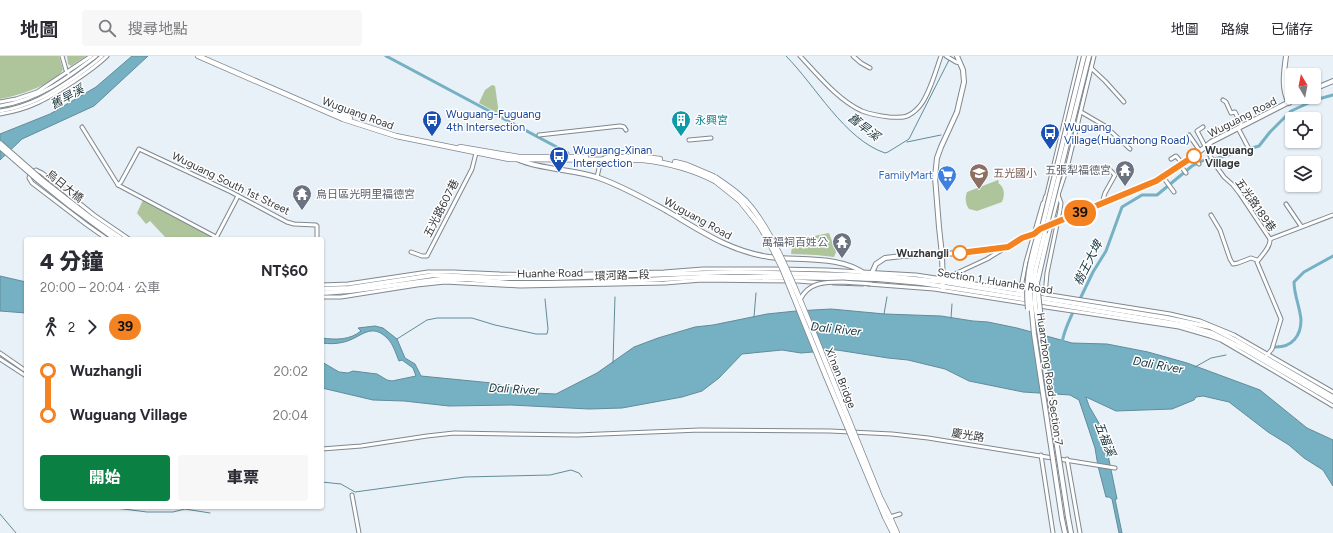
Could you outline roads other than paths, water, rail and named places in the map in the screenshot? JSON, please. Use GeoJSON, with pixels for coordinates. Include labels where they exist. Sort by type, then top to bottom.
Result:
{"type":"FeatureCollection","features":[{"type":"Feature","properties":{"kind":"main road","name":"Wuguang Road"},"geometry":{"type":"LineString","coordinates":[[198,56],[343,119],[396,136],[476,153],[519,159],[604,158],[662,162],[715,179]]}},
{"type":"Feature","properties":{"kind":"main road","name":"Wuguang Road"},"geometry":{"type":"LineString","coordinates":[[205,56],[370,126],[398,134],[519,159]]}},
{"type":"Feature","properties":{"kind":"main road","name":"Xi'nan Bridge"},"geometry":{"type":"LineString","coordinates":[[715,179],[733,189],[746,201],[761,221],[774,245],[800,300],[888,516]]}},
{"type":"Feature","properties":{"kind":"main road","name":"Xi'nan Bridge"},"geometry":{"type":"LineString","coordinates":[[715,179],[740,201],[759,225],[768,240],[782,268],[825,374],[888,516]]}},
{"type":"Feature","properties":{"kind":"main road"},"geometry":{"type":"LineString","coordinates":[[888,516],[893,533]]}},
{"type":"Feature","properties":{"kind":"main road"},"geometry":{"type":"LineString","coordinates":[[888,516],[897,533]]}},
{"type":"Feature","properties":{"kind":"street"},"geometry":{"type":"LineString","coordinates":[[62,56],[68,74],[73,80]]}},
{"type":"Feature","properties":{"kind":"street"},"geometry":{"type":"LineString","coordinates":[[0,102],[16,99],[37,92],[68,74],[91,56]]}},
{"type":"Feature","properties":{"kind":"street"},"geometry":{"type":"LineString","coordinates":[[0,106],[39,94],[96,56]]}},
{"type":"Feature","properties":{"kind":"street"},"geometry":{"type":"LineString","coordinates":[[0,112],[20,110],[44,101],[102,56]]}},
{"type":"Feature","properties":{"kind":"street"},"geometry":{"type":"LineString","coordinates":[[73,80],[91,70],[108,56]]}},
{"type":"Feature","properties":{"kind":"street"},"geometry":{"type":"LineString","coordinates":[[800,56],[825,83],[856,108],[863,112],[903,118],[908,116],[920,106],[929,90],[941,56]]}},
{"type":"Feature","properties":{"kind":"street"},"geometry":{"type":"LineString","coordinates":[[852,56],[870,68]]}},
{"type":"Feature","properties":{"kind":"street"},"geometry":{"type":"LineString","coordinates":[[946,56],[960,63]]}},
{"type":"Feature","properties":{"kind":"street"},"geometry":{"type":"LineString","coordinates":[[1021,297],[1026,262],[1035,235],[1040,229],[1046,197],[1080,56]]}},
{"type":"Feature","properties":{"kind":"street","name":"Huanzhong Road Section 7"},"geometry":{"type":"LineString","coordinates":[[1065,533],[1030,304],[1030,292],[1032,268],[1084,56]]}},
{"type":"Feature","properties":{"kind":"street","name":"Huanzhong Road Section 7"},"geometry":{"type":"LineString","coordinates":[[1071,533],[1046,379],[1035,304],[1034,282],[1036,268],[1089,56]]}},
{"type":"Feature","properties":{"kind":"street"},"geometry":{"type":"LineString","coordinates":[[1046,379],[1046,360],[1040,317],[1038,283],[1058,194],[1068,165],[1094,56]]}},
{"type":"Feature","properties":{"kind":"street"},"geometry":{"type":"LineString","coordinates":[[1285,97],[1284,67],[1286,56]]}},
{"type":"Feature","properties":{"kind":"street"},"geometry":{"type":"LineString","coordinates":[[958,57],[963,70],[964,82],[957,112],[941,147],[936,165],[935,177],[943,284],[1022,238],[1035,235]]}},
{"type":"Feature","properties":{"kind":"street"},"geometry":{"type":"LineString","coordinates":[[1091,68],[1124,102]]}},
{"type":"Feature","properties":{"kind":"street"},"geometry":{"type":"LineString","coordinates":[[1321,86],[1333,81]]}},
{"type":"Feature","properties":{"kind":"street"},"geometry":{"type":"LineString","coordinates":[[1223,100],[1226,102],[1231,113],[1235,112],[1249,149]]}},
{"type":"Feature","properties":{"kind":"street","name":"Wuguang Road"},"geometry":{"type":"LineString","coordinates":[[1040,229],[1139,189],[1163,177],[1194,156],[1211,142],[1286,104]]}},
{"type":"Feature","properties":{"kind":"street"},"geometry":{"type":"LineString","coordinates":[[1081,112],[1105,126],[1130,149]]}},
{"type":"Feature","properties":{"kind":"street"},"geometry":{"type":"LineString","coordinates":[[539,135],[620,126],[624,127],[626,130]]}},
{"type":"Feature","properties":{"kind":"street"},"geometry":{"type":"LineString","coordinates":[[82,127],[118,184],[214,237]]}},
{"type":"Feature","properties":{"kind":"street","name":"五光路189巷"},"geometry":{"type":"LineString","coordinates":[[1203,127],[1197,131],[1212,160],[1224,177],[1240,194],[1270,239],[1268,247],[1257,260]]}},
{"type":"Feature","properties":{"kind":"street"},"geometry":{"type":"LineString","coordinates":[[1189,135],[1200,151]]}},
{"type":"Feature","properties":{"kind":"street"},"geometry":{"type":"LineString","coordinates":[[689,140],[711,138]]}},
{"type":"Feature","properties":{"kind":"street","name":"烏日大橋"},"geometry":{"type":"LineString","coordinates":[[0,143],[57,194],[119,237]]}},
{"type":"Feature","properties":{"kind":"street"},"geometry":{"type":"LineString","coordinates":[[0,147],[89,221],[112,237]]}},
{"type":"Feature","properties":{"kind":"street","name":"Wuguang South 1st Street"},"geometry":{"type":"LineString","coordinates":[[118,184],[121,182],[140,149],[238,196],[289,223],[316,225],[317,237]]}},
{"type":"Feature","properties":{"kind":"street","name":"五光路607巷"},"geometry":{"type":"LineString","coordinates":[[411,252],[422,256],[427,256],[472,169],[476,153]]}},
{"type":"Feature","properties":{"kind":"street"},"geometry":{"type":"LineString","coordinates":[[1171,159],[1176,156],[1186,173]]}},
{"type":"Feature","properties":{"kind":"street"},"geometry":{"type":"LineString","coordinates":[[1194,156],[1199,164]]}},
{"type":"Feature","properties":{"kind":"street"},"geometry":{"type":"LineString","coordinates":[[597,177],[604,158]]}},
{"type":"Feature","properties":{"kind":"street","name":"Wuguang Road"},"geometry":{"type":"LineString","coordinates":[[519,159],[597,177],[638,195],[706,236],[743,252],[770,257],[834,262],[869,276]]}},
{"type":"Feature","properties":{"kind":"street"},"geometry":{"type":"LineString","coordinates":[[1054,163],[1068,165]]}},
{"type":"Feature","properties":{"kind":"street"},"geometry":{"type":"LineString","coordinates":[[1053,169],[1060,167],[1066,171]]}},
{"type":"Feature","properties":{"kind":"street"},"geometry":{"type":"LineString","coordinates":[[1102,204],[1105,193],[1115,175],[1107,167]]}},
{"type":"Feature","properties":{"kind":"street"},"geometry":{"type":"LineString","coordinates":[[105,237],[32,183],[29,178],[30,172],[36,170],[42,173],[94,214],[127,237]]}},
{"type":"Feature","properties":{"kind":"street"},"geometry":{"type":"LineString","coordinates":[[1163,177],[1174,192]]}},
{"type":"Feature","properties":{"kind":"street"},"geometry":{"type":"LineString","coordinates":[[1045,300],[1047,273],[1061,203],[1058,194]]}},
{"type":"Feature","properties":{"kind":"street"},"geometry":{"type":"LineString","coordinates":[[217,237],[238,196]]}},
{"type":"Feature","properties":{"kind":"street"},"geometry":{"type":"LineString","coordinates":[[1041,379],[1034,354],[1026,297],[1029,266],[1035,235],[1041,207],[1046,197]]}},
{"type":"Feature","properties":{"kind":"street"},"geometry":{"type":"LineString","coordinates":[[1286,204],[1301,226]]}},
{"type":"Feature","properties":{"kind":"street"},"geometry":{"type":"LineString","coordinates":[[1211,215],[1220,230],[1233,264],[1251,258],[1257,260],[1280,318],[1272,348],[1264,359]]}},
{"type":"Feature","properties":{"kind":"street"},"geometry":{"type":"LineString","coordinates":[[1270,239],[1333,215]]}},
{"type":"Feature","properties":{"kind":"street"},"geometry":{"type":"LineString","coordinates":[[800,300],[807,289],[818,283],[861,283],[869,276],[876,264],[885,258],[942,255],[1008,247]]}},
{"type":"Feature","properties":{"kind":"street","name":"環河路二段"},"geometry":{"type":"LineString","coordinates":[[324,297],[341,297],[445,282],[481,279],[500,280],[551,275],[664,272],[703,269],[778,275]]}},
{"type":"Feature","properties":{"kind":"street","name":"環河路二段"},"geometry":{"type":"LineString","coordinates":[[324,285],[348,284],[428,272],[453,272],[481,279]]}},
{"type":"Feature","properties":{"kind":"street","name":"Huanhe Road"},"geometry":{"type":"LineString","coordinates":[[324,289],[349,288],[434,275],[500,280],[605,282],[778,275]]}},
{"type":"Feature","properties":{"kind":"street","name":"Section 1, Huanhe Road"},"geometry":{"type":"LineString","coordinates":[[778,275],[869,276],[943,284],[1021,297],[1170,314],[1200,321],[1234,334],[1264,359],[1333,406]]}},
{"type":"Feature","properties":{"kind":"street","name":"Section 1, Huanhe Road"},"geometry":{"type":"LineString","coordinates":[[778,275],[858,285],[869,276],[921,283],[943,284],[1045,300],[1200,329],[1218,336],[1333,392]]}},
{"type":"Feature","properties":{"kind":"street","name":"Huanhe Road"},"geometry":{"type":"LineString","coordinates":[[324,293],[383,287],[431,280],[481,279]]}},
{"type":"Feature","properties":{"kind":"street"},"geometry":{"type":"LineString","coordinates":[[0,353],[24,369]]}},
{"type":"Feature","properties":{"kind":"street"},"geometry":{"type":"LineString","coordinates":[[0,359],[24,375]]}},
{"type":"Feature","properties":{"kind":"street","name":"Section 1, Huanhe Road"},"geometry":{"type":"LineString","coordinates":[[1264,359],[1333,397]]}},
{"type":"Feature","properties":{"kind":"street","name":"Section 1, Huanhe Road"},"geometry":{"type":"LineString","coordinates":[[1264,359],[1333,401]]}},
{"type":"Feature","properties":{"kind":"street","name":"慶光路"},"geometry":{"type":"LineString","coordinates":[[324,449],[362,446],[454,433],[576,435],[700,430],[830,431],[892,434],[928,438],[1115,468]]}},
{"type":"Feature","properties":{"kind":"street"},"geometry":{"type":"LineString","coordinates":[[1041,456],[1053,533]]}},
{"type":"Feature","properties":{"kind":"street"},"geometry":{"type":"LineString","coordinates":[[1067,460],[1080,533]]}},
{"type":"Feature","properties":{"kind":"street"},"geometry":{"type":"LineString","coordinates":[[352,495],[359,533]]}},
{"type":"Feature","properties":{"kind":"street"},"geometry":{"type":"LineString","coordinates":[[888,516],[900,514]]}},
{"type":"Feature","properties":{"kind":"water"},"geometry":{"type":"Polygon","coordinates":[[[132,56],[148,56],[94,106],[22,139],[0,160],[0,134],[50,114],[96,87],[132,56]]]}},
{"type":"Feature","properties":{"kind":"water"},"geometry":{"type":"Polygon","coordinates":[[[0,276],[24,282],[24,313],[0,311],[0,276]]]}},
{"type":"Feature","properties":{"kind":"water","name":"Dali River"},"geometry":{"type":"Polygon","coordinates":[[[831,309],[885,314],[941,316],[988,322],[1017,328],[1072,343],[1107,344],[1148,352],[1187,363],[1260,390],[1307,428],[1333,440],[1333,486],[1323,470],[1304,458],[1289,445],[1268,432],[1229,402],[1203,396],[1196,397],[1194,400],[1172,409],[1116,411],[1086,397],[1089,406],[1100,425],[1101,434],[1108,455],[1122,533],[1119,533],[1112,499],[1106,497],[1095,448],[1079,400],[1070,395],[1023,392],[969,381],[945,369],[908,360],[837,350],[801,353],[782,350],[742,354],[719,378],[702,391],[682,397],[622,408],[589,409],[511,405],[449,406],[404,401],[373,400],[324,388],[324,363],[339,372],[348,373],[353,371],[377,374],[387,380],[392,381],[416,376],[413,368],[402,360],[399,361],[390,341],[376,331],[366,332],[341,343],[324,343],[324,338],[348,338],[357,334],[361,331],[358,328],[375,326],[383,328],[397,339],[405,358],[415,364],[421,376],[492,383],[534,393],[556,394],[597,373],[634,347],[658,338],[695,327],[713,325],[767,314],[831,309]]]}},
{"type":"Feature","properties":{"kind":"waterway"},"geometry":{"type":"LineString","coordinates":[[386,56],[568,153]]}},
{"type":"Feature","properties":{"kind":"waterway","name":"舊旱溪"},"geometry":{"type":"LineString","coordinates":[[786,56],[831,110],[856,136],[870,146],[885,153],[909,139],[949,60]]}},
{"type":"Feature","properties":{"kind":"waterway","name":"樹王大埤"},"geometry":{"type":"LineString","coordinates":[[1079,301],[1093,272],[1106,251],[1122,207],[1142,195],[1157,195],[1192,166],[1204,160],[1218,158],[1259,146],[1270,132],[1291,111],[1315,100],[1333,95]]}},
{"type":"Feature","properties":{"kind":"waterway"},"geometry":{"type":"LineString","coordinates":[[907,142],[941,135]]}},
{"type":"Feature","properties":{"kind":"waterway"},"geometry":{"type":"LineString","coordinates":[[1276,347],[1291,343],[1297,336],[1301,326],[1294,282],[1304,272],[1333,256]]}},
{"type":"Feature","properties":{"kind":"waterway"},"geometry":{"type":"LineString","coordinates":[[754,317],[756,293]]}},
{"type":"Feature","properties":{"kind":"waterway"},"geometry":{"type":"LineString","coordinates":[[613,363],[615,297]]}},
{"type":"Feature","properties":{"kind":"waterway"},"geometry":{"type":"LineString","coordinates":[[884,314],[887,297]]}},
{"type":"Feature","properties":{"kind":"waterway"},"geometry":{"type":"LineString","coordinates":[[397,339],[427,320],[437,318],[472,318],[495,325],[536,334],[547,334],[548,329],[545,299]]}},
{"type":"Feature","properties":{"kind":"waterway"},"geometry":{"type":"LineString","coordinates":[[951,318],[952,304]]}},
{"type":"Feature","properties":{"kind":"waterway","name":"樹王大埤"},"geometry":{"type":"LineString","coordinates":[[1062,343],[1069,320],[1076,306]]}},
{"type":"Feature","properties":{"kind":"waterway"},"geometry":{"type":"LineString","coordinates":[[1195,367],[1211,358],[1226,355]]}},
{"type":"Feature","properties":{"kind":"waterway"},"geometry":{"type":"LineString","coordinates":[[324,482],[341,484],[355,492],[465,477],[550,475],[571,470],[579,473],[582,477]]}},
{"type":"Feature","properties":{"kind":"waterway"},"geometry":{"type":"LineString","coordinates":[[124,509],[147,512],[173,512],[185,509]]}},
{"type":"Feature","properties":{"kind":"waterway"},"geometry":{"type":"LineString","coordinates":[[185,509],[210,513]]}},
{"type":"Feature","properties":{"kind":"waterway"},"geometry":{"type":"LineString","coordinates":[[0,514],[16,533]]}},
{"type":"Feature","properties":{"kind":"place","name":"Wuguang-Fuguang 4th Intersection"},"geometry":{"type":"Point","coordinates":[432,137]}},
{"type":"Feature","properties":{"kind":"place","name":"永興宮"},"geometry":{"type":"Point","coordinates":[681,137]}},
{"type":"Feature","properties":{"kind":"place","name":"Wuguang Village(Huanzhong Road)"},"geometry":{"type":"Point","coordinates":[1050,150]}},
{"type":"Feature","properties":{"kind":"place","name":"Wuguang Village"},"geometry":{"type":"Point","coordinates":[1194,156]}},
{"type":"Feature","properties":{"kind":"place","name":"Wuguang-Xinan Intersection"},"geometry":{"type":"Point","coordinates":[559,173]}},
{"type":"Feature","properties":{"kind":"place","name":"五張犁福德宮"},"geometry":{"type":"Point","coordinates":[1125,187]}},
{"type":"Feature","properties":{"kind":"place","name":"五光國小"},"geometry":{"type":"Point","coordinates":[979,190]}},
{"type":"Feature","properties":{"kind":"place","name":"FamilyMart"},"geometry":{"type":"Point","coordinates":[947,192]}},
{"type":"Feature","properties":{"kind":"place","name":"烏日區光明里福德宮"},"geometry":{"type":"Point","coordinates":[302,211]}},
{"type":"Feature","properties":{"kind":"place","name":"Wuzhangli"},"geometry":{"type":"Point","coordinates":[960,253]}},
{"type":"Feature","properties":{"kind":"place","name":"萬福祠百姓公"},"geometry":{"type":"Point","coordinates":[842,259]}},
{"type":"Feature","properties":{"kind":"water label","name":"五福溪"},"geometry":{"type":"Point","coordinates":[1105,439]}}]}
